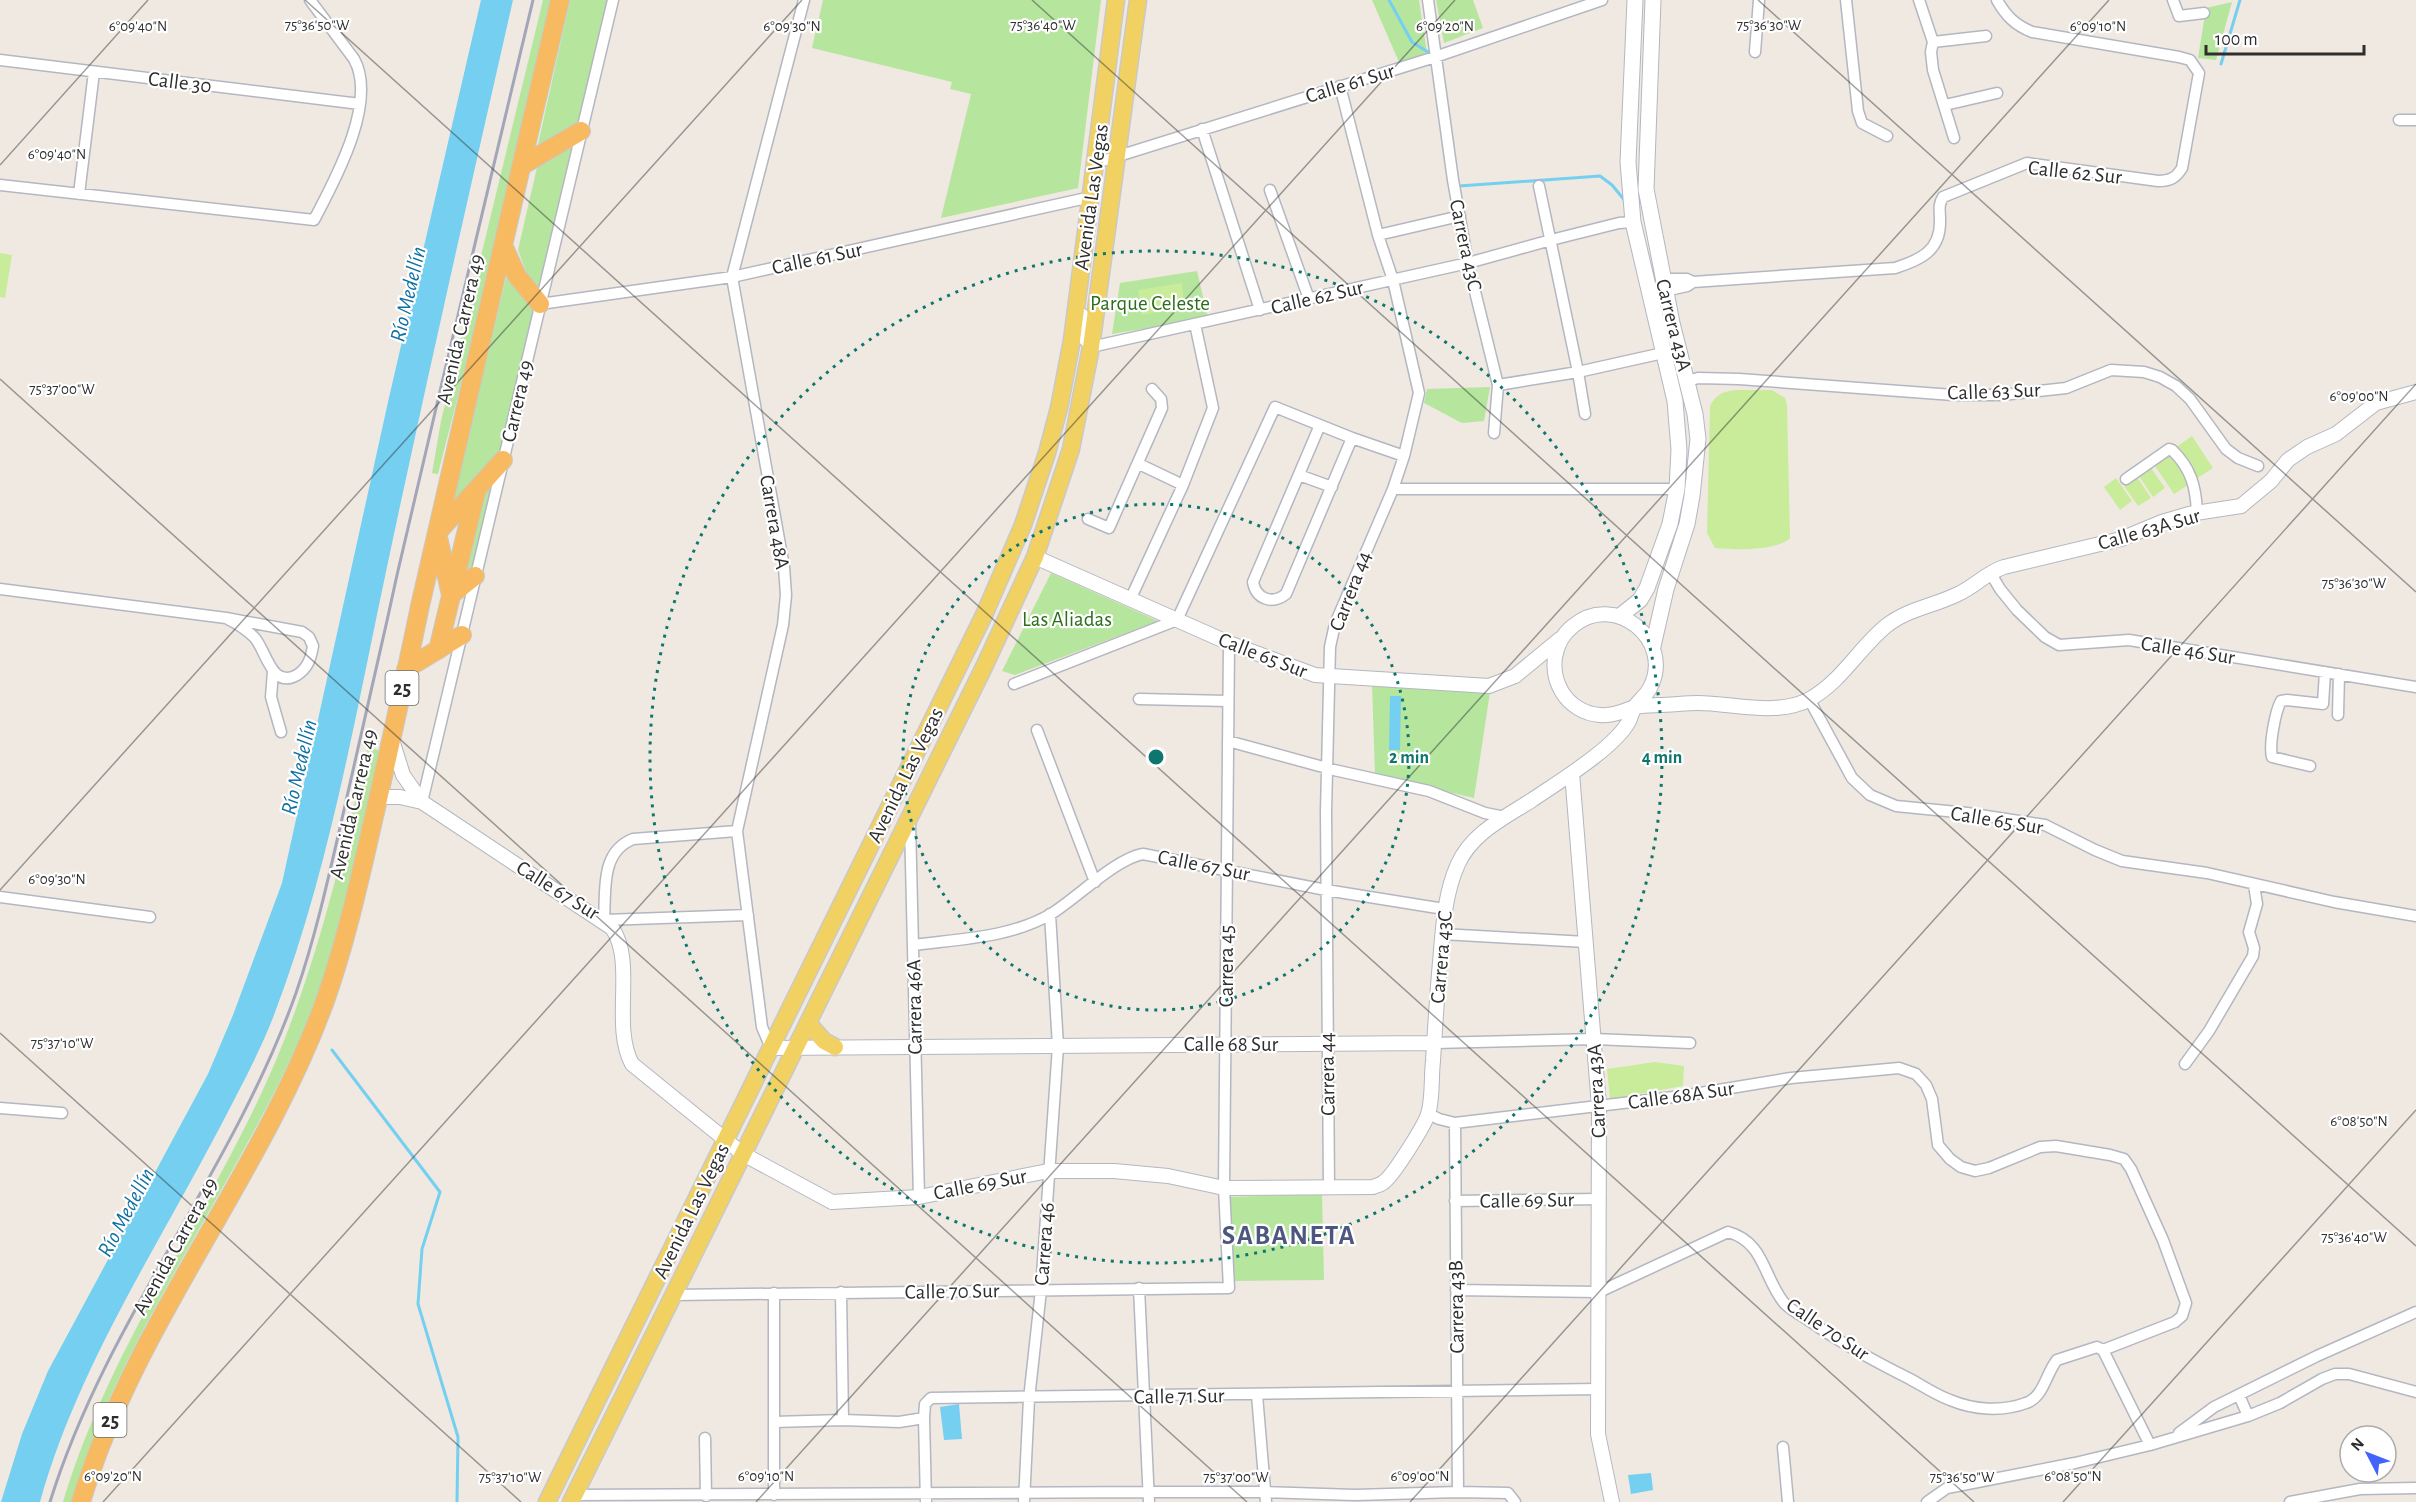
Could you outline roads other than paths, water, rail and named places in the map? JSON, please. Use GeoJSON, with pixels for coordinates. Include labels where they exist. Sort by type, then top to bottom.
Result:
{"type":"FeatureCollection","features":[{"type":"Feature","properties":{"kind":"highway","name":"Avenida Carrera 49"},"geometry":{"type":"LineString","coordinates":[[81,1502],[98,1449],[134,1368],[281,1101],[305,1051],[324,1003],[345,936],[378,797],[436,533],[560,0]]}},
{"type":"Feature","properties":{"kind":"highway"},"geometry":{"type":"LineString","coordinates":[[521,166],[581,130]]}},
{"type":"Feature","properties":{"kind":"highway"},"geometry":{"type":"LineString","coordinates":[[503,245],[517,276],[540,304]]}},
{"type":"Feature","properties":{"kind":"highway"},"geometry":{"type":"LineString","coordinates":[[451,595],[436,533],[503,460]]}},
{"type":"Feature","properties":{"kind":"highway"},"geometry":{"type":"LineString","coordinates":[[438,650],[476,490]]}},
{"type":"Feature","properties":{"kind":"highway"},"geometry":{"type":"LineString","coordinates":[[451,595],[476,576]]}},
{"type":"Feature","properties":{"kind":"highway"},"geometry":{"type":"LineString","coordinates":[[406,669],[462,635]]}},
{"type":"Feature","properties":{"kind":"main road","name":"Avenida Las Vegas"},"geometry":{"type":"LineString","coordinates":[[547,1502],[984,615],[1023,525],[1059,408],[1072,340],[1116,0]]}},
{"type":"Feature","properties":{"kind":"main road","name":"Avenida Las Vegas"},"geometry":{"type":"LineString","coordinates":[[572,1499],[1007,619],[1035,557],[1071,449],[1091,347],[1137,0]]}},
{"type":"Feature","properties":{"kind":"main road","name":"Carrera 43A"},"geometry":{"type":"LineString","coordinates":[[1620,616],[1640,600],[1647,588],[1670,524],[1677,489],[1679,450],[1677,421],[1632,219],[1628,162],[1635,0]]}},
{"type":"Feature","properties":{"kind":"main road","name":"Carrera 43A"},"geometry":{"type":"LineString","coordinates":[[1653,0],[1645,172],[1649,212],[1688,381],[1698,439],[1692,496],[1653,646]]}},
{"type":"Feature","properties":{"kind":"main road"},"geometry":{"type":"LineString","coordinates":[[808,1023],[824,1041],[835,1047]]}},
{"type":"Feature","properties":{"kind":"street"},"geometry":{"type":"LineString","coordinates":[[0,185],[314,220],[345,155],[360,104],[362,82],[359,68],[310,0]]}},
{"type":"Feature","properties":{"kind":"street","name":"Carrera 49"},"geometry":{"type":"LineString","coordinates":[[422,802],[613,0]]}},
{"type":"Feature","properties":{"kind":"street","name":"Carrera 48A"},"geometry":{"type":"LineString","coordinates":[[771,1048],[762,1027],[737,831],[783,625],[786,595],[784,567],[732,277],[804,0]]}},
{"type":"Feature","properties":{"kind":"street"},"geometry":{"type":"LineString","coordinates":[[1428,0],[1435,57]]}},
{"type":"Feature","properties":{"kind":"street","name":"Calle 61 Sur"},"geometry":{"type":"LineString","coordinates":[[1096,163],[1435,57],[1602,0]]}},
{"type":"Feature","properties":{"kind":"street"},"geometry":{"type":"LineString","coordinates":[[1755,52],[1758,0]]}},
{"type":"Feature","properties":{"kind":"street"},"geometry":{"type":"LineString","coordinates":[[1846,0],[1858,111],[1862,123],[1887,136]]}},
{"type":"Feature","properties":{"kind":"street"},"geometry":{"type":"LineString","coordinates":[[1919,0],[1933,42],[1931,52],[1933,70],[1954,138]]}},
{"type":"Feature","properties":{"kind":"street","name":"Calle 62 Sur"},"geometry":{"type":"LineString","coordinates":[[1664,285],[1687,286],[1693,282],[1894,268],[1910,263],[1924,257],[1931,249],[1939,233],[1939,203],[1944,196],[2027,163],[2158,182],[2169,181],[2178,175],[2182,168],[2199,73],[2190,60],[2047,36],[2018,27],[2005,14],[1997,0]]}},
{"type":"Feature","properties":{"kind":"street"},"geometry":{"type":"LineString","coordinates":[[2173,0],[2179,16],[2204,13]]}},
{"type":"Feature","properties":{"kind":"street"},"geometry":{"type":"LineString","coordinates":[[1933,42],[1986,36]]}},
{"type":"Feature","properties":{"kind":"street","name":"Carrera 43C"},"geometry":{"type":"LineString","coordinates":[[1435,57],[1468,263],[1498,385],[1494,433]]}},
{"type":"Feature","properties":{"kind":"street","name":"Calle 30"},"geometry":{"type":"LineString","coordinates":[[0,60],[360,104]]}},
{"type":"Feature","properties":{"kind":"street"},"geometry":{"type":"LineString","coordinates":[[79,194],[94,72]]}},
{"type":"Feature","properties":{"kind":"street","name":"Carrera 44"},"geometry":{"type":"LineString","coordinates":[[1329,1188],[1326,890],[1330,647],[1335,624],[1393,489],[1404,456],[1419,393],[1393,280],[1378,235],[1340,86]]}},
{"type":"Feature","properties":{"kind":"street"},"geometry":{"type":"LineString","coordinates":[[1945,105],[1997,93]]}},
{"type":"Feature","properties":{"kind":"street"},"geometry":{"type":"LineString","coordinates":[[2399,120],[2416,120]]}},
{"type":"Feature","properties":{"kind":"street"},"geometry":{"type":"LineString","coordinates":[[1202,129],[1260,310]]}},
{"type":"Feature","properties":{"kind":"street"},"geometry":{"type":"LineString","coordinates":[[1539,186],[1585,414]]}},
{"type":"Feature","properties":{"kind":"street"},"geometry":{"type":"LineString","coordinates":[[1270,190],[1309,299]]}},
{"type":"Feature","properties":{"kind":"street","name":"Calle 61 Sur"},"geometry":{"type":"LineString","coordinates":[[540,304],[732,277],[1091,197]]}},
{"type":"Feature","properties":{"kind":"street"},"geometry":{"type":"LineString","coordinates":[[1378,235],[1460,216]]}},
{"type":"Feature","properties":{"kind":"street","name":"Calle 62 Sur"},"geometry":{"type":"LineString","coordinates":[[1091,347],[1468,263],[1632,219]]}},
{"type":"Feature","properties":{"kind":"street"},"geometry":{"type":"LineString","coordinates":[[1083,258],[1087,280],[1082,333],[1086,345],[1091,347]]}},
{"type":"Feature","properties":{"kind":"street"},"geometry":{"type":"LineString","coordinates":[[1130,600],[1183,485],[1213,408],[1194,324]]}},
{"type":"Feature","properties":{"kind":"street"},"geometry":{"type":"LineString","coordinates":[[1498,385],[1578,372],[1663,353]]}},
{"type":"Feature","properties":{"kind":"street","name":"Calle 63 Sur"},"geometry":{"type":"LineString","coordinates":[[1688,381],[1698,378],[1739,379],[1953,395],[2002,395],[2066,388],[2111,370],[2144,372],[2160,377],[2176,386],[2190,399],[2226,449],[2238,458],[2258,466]]}},
{"type":"Feature","properties":{"kind":"street"},"geometry":{"type":"LineString","coordinates":[[1089,519],[1109,528],[1162,408],[1161,399],[1152,389]]}},
{"type":"Feature","properties":{"kind":"street","name":"Calle 63A Sur"},"geometry":{"type":"LineString","coordinates":[[1990,572],[2037,558],[2121,539],[2162,522],[2198,513],[2235,508],[2246,503],[2271,481],[2288,460],[2307,447],[2337,434],[2376,403],[2416,392]]}},
{"type":"Feature","properties":{"kind":"street"},"geometry":{"type":"LineString","coordinates":[[1014,684],[1178,620],[1275,407],[1404,456]]}},
{"type":"Feature","properties":{"kind":"street"},"geometry":{"type":"LineString","coordinates":[[1320,425],[1253,582],[1257,593],[1267,600],[1281,598],[1286,594],[1352,438]]}},
{"type":"Feature","properties":{"kind":"street"},"geometry":{"type":"LineString","coordinates":[[2126,478],[2169,449],[2172,450],[2192,478],[2196,489],[2198,513]]}},
{"type":"Feature","properties":{"kind":"street"},"geometry":{"type":"LineString","coordinates":[[1139,464],[1183,485]]}},
{"type":"Feature","properties":{"kind":"street"},"geometry":{"type":"LineString","coordinates":[[1299,475],[1332,487]]}},
{"type":"Feature","properties":{"kind":"street"},"geometry":{"type":"LineString","coordinates":[[1393,489],[1677,489]]}},
{"type":"Feature","properties":{"kind":"street","name":"Calle 65 Sur"},"geometry":{"type":"LineString","coordinates":[[1035,557],[1229,643],[1315,675],[1489,686],[1515,676],[1563,636]]}},
{"type":"Feature","properties":{"kind":"street"},"geometry":{"type":"LineString","coordinates":[[1572,773],[1617,736],[1629,722],[1635,706],[1644,697],[1654,679],[1656,659],[1653,646],[1640,627],[1620,616],[1594,615],[1576,623],[1563,636],[1556,654],[1555,673],[1558,686],[1574,706],[1598,715],[1611,715],[1635,706],[1698,703],[1750,707],[1783,706],[1809,699],[1843,674],[1888,624],[1909,612],[1962,592],[1990,572]]}},
{"type":"Feature","properties":{"kind":"street","name":"Calle 46 Sur"},"geometry":{"type":"LineString","coordinates":[[1990,572],[2017,610],[2045,638],[2059,645],[2129,640],[2416,687]]}},
{"type":"Feature","properties":{"kind":"street"},"geometry":{"type":"LineString","coordinates":[[0,589],[287,627],[309,637],[313,646],[307,666],[297,675],[287,678],[273,672]]}},
{"type":"Feature","properties":{"kind":"street"},"geometry":{"type":"LineString","coordinates":[[226,618],[251,634],[258,642],[273,672],[271,697],[281,732]]}},
{"type":"Feature","properties":{"kind":"street","name":"Carrera 45"},"geometry":{"type":"LineString","coordinates":[[1229,643],[1224,1188],[1230,1288]]}},
{"type":"Feature","properties":{"kind":"street"},"geometry":{"type":"LineString","coordinates":[[2310,766],[2272,757],[2271,746],[2277,708],[2281,701],[2287,700],[2323,703],[2325,672]]}},
{"type":"Feature","properties":{"kind":"street"},"geometry":{"type":"LineString","coordinates":[[2338,674],[2338,715]]}},
{"type":"Feature","properties":{"kind":"street"},"geometry":{"type":"LineString","coordinates":[[1139,699],[1228,701]]}},
{"type":"Feature","properties":{"kind":"street","name":"Calle 65 Sur"},"geometry":{"type":"LineString","coordinates":[[1809,699],[1852,778],[1870,795],[1887,802],[1912,809],[1967,813],[2046,825],[2122,861],[2207,873],[2334,902],[2416,916]]}},
{"type":"Feature","properties":{"kind":"street"},"geometry":{"type":"LineString","coordinates":[[1037,730],[1095,882]]}},
{"type":"Feature","properties":{"kind":"street","name":"Calle 67 Sur"},"geometry":{"type":"LineString","coordinates":[[391,738],[403,775],[422,802]]}},
{"type":"Feature","properties":{"kind":"street"},"geometry":{"type":"LineString","coordinates":[[1228,741],[1328,768],[1429,791],[1485,813],[1505,817]]}},
{"type":"Feature","properties":{"kind":"street","name":"Carrera 43C"},"geometry":{"type":"LineString","coordinates":[[1381,1184],[1391,1174],[1429,1114],[1444,909],[1453,877],[1463,854],[1486,829],[1572,773]]}},
{"type":"Feature","properties":{"kind":"street","name":"Carrera 43A"},"geometry":{"type":"LineString","coordinates":[[1572,773],[1599,1106],[1598,1434],[1612,1502]]}},
{"type":"Feature","properties":{"kind":"street","name":"Calle 67 Sur"},"geometry":{"type":"LineString","coordinates":[[378,797],[400,797],[422,802],[604,920],[748,915]]}},
{"type":"Feature","properties":{"kind":"street","name":"Carrera 46A"},"geometry":{"type":"LineString","coordinates":[[910,816],[919,1197]]}},
{"type":"Feature","properties":{"kind":"street"},"geometry":{"type":"LineString","coordinates":[[604,920],[608,866],[617,848],[633,838],[737,831]]}},
{"type":"Feature","properties":{"kind":"street","name":"Calle 67 Sur"},"geometry":{"type":"LineString","coordinates":[[913,945],[1006,932],[1050,914],[1126,860],[1143,854],[1326,890],[1444,909]]}},
{"type":"Feature","properties":{"kind":"street"},"geometry":{"type":"LineString","coordinates":[[2185,1064],[2209,1031],[2253,956],[2254,948],[2249,932],[2257,904],[2254,885]]}},
{"type":"Feature","properties":{"kind":"street"},"geometry":{"type":"LineString","coordinates":[[0,897],[150,917]]}},
{"type":"Feature","properties":{"kind":"street","name":"Carrera 46"},"geometry":{"type":"LineString","coordinates":[[1024,1498],[1029,1398],[1041,1290],[1058,1046],[1050,914]]}},
{"type":"Feature","properties":{"kind":"street","name":"Calle 69 Sur"},"geometry":{"type":"LineString","coordinates":[[604,920],[617,935],[620,946],[624,1037],[628,1055],[642,1074],[743,1154],[832,1202],[919,1197],[1033,1174],[1048,1177],[1114,1171],[1168,1176],[1224,1188],[1329,1188],[1381,1184]]}},
{"type":"Feature","properties":{"kind":"street"},"geometry":{"type":"LineString","coordinates":[[1442,934],[1586,942]]}},
{"type":"Feature","properties":{"kind":"street","name":"Calle 68 Sur"},"geometry":{"type":"LineString","coordinates":[[771,1048],[1434,1043],[1593,1039],[1690,1043]]}},
{"type":"Feature","properties":{"kind":"street","name":"Calle 68A Sur"},"geometry":{"type":"LineString","coordinates":[[1429,1114],[1455,1123],[1682,1096],[1791,1078],[1899,1068],[1916,1074],[1926,1085],[1932,1099],[1938,1145],[1950,1159],[1962,1167],[1975,1171],[1989,1168],[2040,1147],[2056,1146],[2124,1159],[2131,1169],[2163,1240],[2186,1303],[2185,1310],[2175,1322],[2103,1350]]}},
{"type":"Feature","properties":{"kind":"street"},"geometry":{"type":"LineString","coordinates":[[0,1108],[62,1113]]}},
{"type":"Feature","properties":{"kind":"street","name":"Carrera 43B"},"geometry":{"type":"LineString","coordinates":[[1455,1123],[1458,1492]]}},
{"type":"Feature","properties":{"kind":"street","name":"Calle 69 Sur"},"geometry":{"type":"LineString","coordinates":[[1455,1201],[1600,1199]]}},
{"type":"Feature","properties":{"kind":"street","name":"Calle 70 Sur"},"geometry":{"type":"LineString","coordinates":[[1456,1290],[1599,1292],[1728,1232],[1740,1235],[1749,1241],[1786,1305],[1826,1333],[1951,1401],[1994,1410],[2028,1403],[2037,1395],[2057,1360],[2097,1347],[2103,1350]]}},
{"type":"Feature","properties":{"kind":"street"},"geometry":{"type":"LineString","coordinates":[[1139,1288],[1149,1497]]}},
{"type":"Feature","properties":{"kind":"street","name":"Calle 70 Sur"},"geometry":{"type":"LineString","coordinates":[[674,1295],[1230,1288]]}},
{"type":"Feature","properties":{"kind":"street"},"geometry":{"type":"LineString","coordinates":[[840,1292],[843,1420]]}},
{"type":"Feature","properties":{"kind":"street"},"geometry":{"type":"LineString","coordinates":[[774,1293],[774,1496]]}},
{"type":"Feature","properties":{"kind":"street"},"geometry":{"type":"LineString","coordinates":[[2176,1436],[2196,1419],[2239,1395],[2317,1356],[2416,1312]]}},
{"type":"Feature","properties":{"kind":"street"},"geometry":{"type":"LineString","coordinates":[[2103,1350],[2150,1444]]}},
{"type":"Feature","properties":{"kind":"street"},"geometry":{"type":"LineString","coordinates":[[1927,1502],[1947,1488],[2075,1463],[2248,1416],[2280,1403],[2335,1374],[2349,1374],[2416,1392]]}},
{"type":"Feature","properties":{"kind":"street","name":"Calle 71 Sur"},"geometry":{"type":"LineString","coordinates":[[924,1418],[925,1404],[931,1398],[1599,1389]]}},
{"type":"Feature","properties":{"kind":"street"},"geometry":{"type":"LineString","coordinates":[[1257,1395],[1266,1497]]}},
{"type":"Feature","properties":{"kind":"street"},"geometry":{"type":"LineString","coordinates":[[2239,1395],[2248,1416]]}},
{"type":"Feature","properties":{"kind":"street"},"geometry":{"type":"LineString","coordinates":[[774,1422],[843,1420],[899,1422],[924,1418],[926,1498]]}},
{"type":"Feature","properties":{"kind":"street"},"geometry":{"type":"LineString","coordinates":[[705,1438],[706,1496]]}},
{"type":"Feature","properties":{"kind":"street"},"geometry":{"type":"LineString","coordinates":[[1784,1447],[1788,1502]]}},
{"type":"Feature","properties":{"kind":"street"},"geometry":{"type":"LineString","coordinates":[[2290,1502],[2360,1489],[2416,1488]]}},
{"type":"Feature","properties":{"kind":"street"},"geometry":{"type":"LineString","coordinates":[[572,1499],[706,1496],[774,1496],[793,1499],[1149,1497],[1355,1499],[1435,1497],[1458,1492],[1508,1493],[1515,1502]]}},
{"type":"Feature","properties":{"kind":"water"},"geometry":{"type":"Polygon","coordinates":[[[481,0],[513,0],[418,425],[352,737],[325,850],[293,961],[268,1030],[248,1073],[119,1311],[96,1358],[56,1453],[40,1502],[1,1502],[22,1434],[48,1371],[208,1074],[233,1015],[282,883],[388,402],[481,0]]]}},
{"type":"Feature","properties":{"kind":"water"},"geometry":{"type":"Polygon","coordinates":[[[1390,696],[1401,696],[1400,750],[1389,750],[1390,696]]]}},
{"type":"Feature","properties":{"kind":"water"},"geometry":{"type":"Polygon","coordinates":[[[959,1404],[962,1439],[944,1440],[940,1407],[959,1404]]]}},
{"type":"Feature","properties":{"kind":"water"},"geometry":{"type":"Polygon","coordinates":[[[1651,1473],[1653,1490],[1631,1494],[1628,1475],[1651,1473]]]}},
{"type":"Feature","properties":{"kind":"waterway"},"geometry":{"type":"LineString","coordinates":[[1389,0],[1412,42],[1428,52]]}},
{"type":"Feature","properties":{"kind":"waterway"},"geometry":{"type":"LineString","coordinates":[[2221,64],[2240,0]]}},
{"type":"Feature","properties":{"kind":"waterway"},"geometry":{"type":"LineString","coordinates":[[1459,186],[1600,176],[1612,185],[1626,202]]}},
{"type":"Feature","properties":{"kind":"waterway"},"geometry":{"type":"LineString","coordinates":[[332,1050],[440,1192],[422,1249],[418,1304],[458,1437],[457,1502]]}},
{"type":"Feature","properties":{"kind":"railway"},"geometry":{"type":"LineString","coordinates":[[50,1502],[74,1435],[103,1371],[239,1122],[270,1059],[303,972],[331,866],[533,0]]}},
{"type":"Feature","properties":{"kind":"district","name":"SABANETA"},"geometry":{"type":"Point","coordinates":[1289,1235]}},
{"type":"Feature","properties":{"kind":"water label","name":"Río Medellín"},"geometry":{"type":"Point","coordinates":[407,294]}},
{"type":"Feature","properties":{"kind":"water label","name":"Río Medellín"},"geometry":{"type":"Point","coordinates":[298,767]}},
{"type":"Feature","properties":{"kind":"water label","name":"Río Medellín"},"geometry":{"type":"Point","coordinates":[125,1212]}},
{"type":"Feature","properties":{"kind":"park label","name":"Parque Celeste"},"geometry":{"type":"Point","coordinates":[1150,303]}},
{"type":"Feature","properties":{"kind":"park label","name":"Las Aliadas"},"geometry":{"type":"Point","coordinates":[1067,619]}}]}
